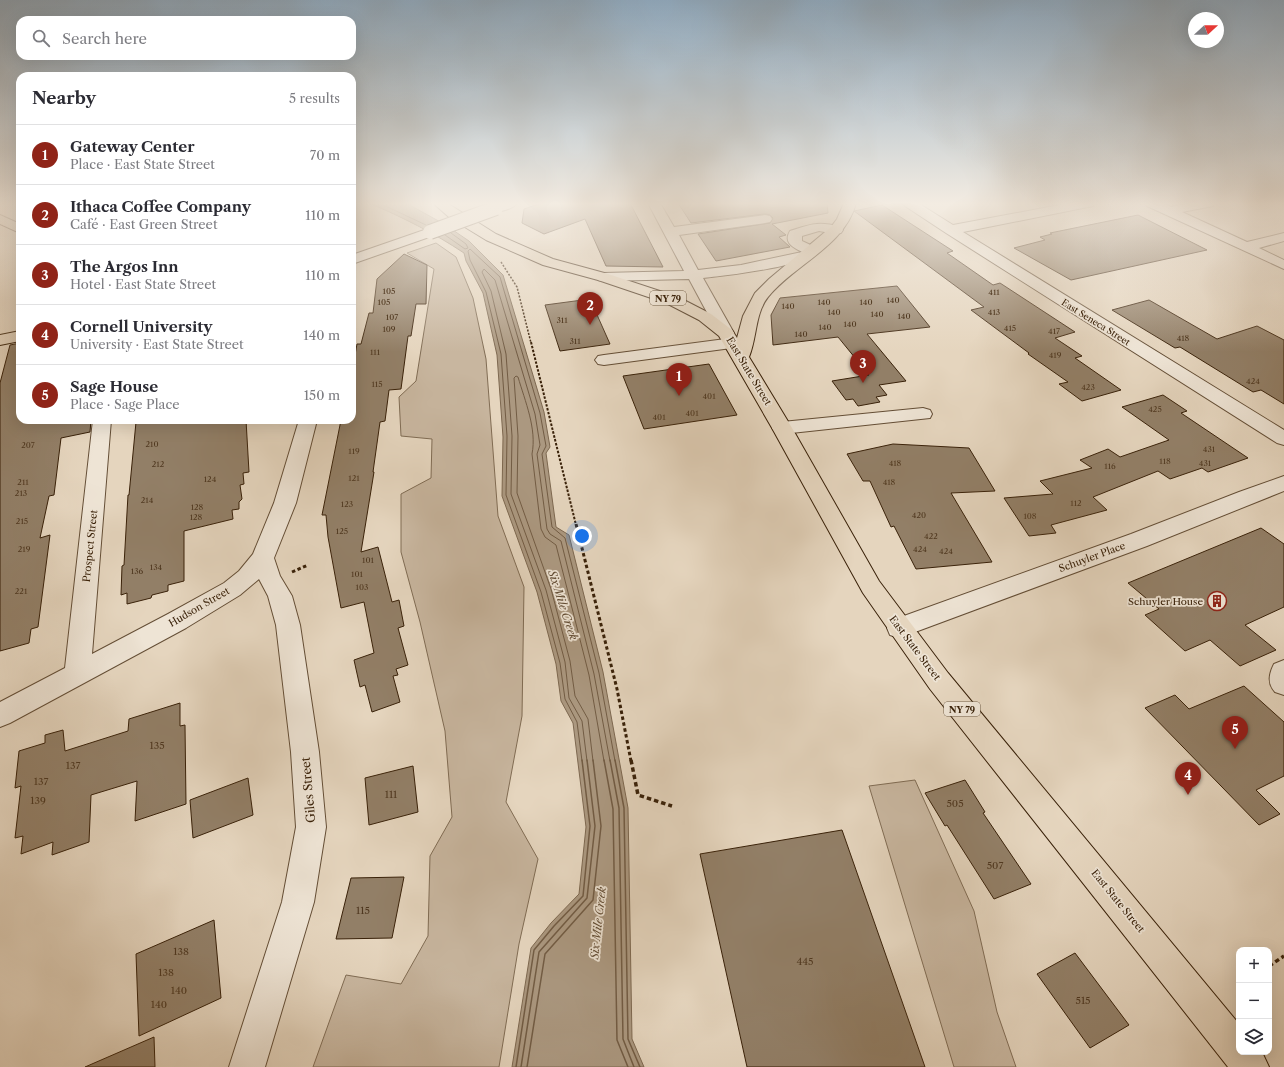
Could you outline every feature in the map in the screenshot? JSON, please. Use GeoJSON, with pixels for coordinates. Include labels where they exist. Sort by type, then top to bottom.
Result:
{"type":"FeatureCollection","features":[{"type":"Feature","properties":{"kind":"main road","name":"NY 79"},"geometry":{"type":"LineString","coordinates":[[527,253],[548,262],[603,277],[672,300],[705,318],[733,344],[751,316],[760,296],[774,282],[809,253]]}},
{"type":"Feature","properties":{"kind":"main road"},"geometry":{"type":"LineString","coordinates":[[0,340],[16,337]]}},
{"type":"Feature","properties":{"kind":"main road","name":"East State Street"},"geometry":{"type":"LineString","coordinates":[[733,344],[871,587],[900,628],[939,681],[1236,1048]]}},
{"type":"Feature","properties":{"kind":"main road","name":"East State Street"},"geometry":{"type":"LineString","coordinates":[[1241,1055],[1251,1067]]}},
{"type":"Feature","properties":{"kind":"street"},"geometry":{"type":"LineString","coordinates":[[356,259],[373,253]]}},
{"type":"Feature","properties":{"kind":"street","name":"East State Street"},"geometry":{"type":"LineString","coordinates":[[682,253],[733,344]]}},
{"type":"Feature","properties":{"kind":"street"},"geometry":{"type":"LineString","coordinates":[[722,263],[773,253]]}},
{"type":"Feature","properties":{"kind":"street","name":"NY 79"},"geometry":{"type":"LineString","coordinates":[[603,277],[667,277],[693,274],[744,268],[809,253]]}},
{"type":"Feature","properties":{"kind":"street","name":"East Seneca Street"},"geometry":{"type":"LineString","coordinates":[[987,253],[1284,439]]}},
{"type":"Feature","properties":{"kind":"street"},"geometry":{"type":"LineString","coordinates":[[1258,253],[1284,265]]}},
{"type":"Feature","properties":{"kind":"street"},"geometry":{"type":"LineString","coordinates":[[604,360],[733,344]]}},
{"type":"Feature","properties":{"kind":"street"},"geometry":{"type":"LineString","coordinates":[[782,428],[923,414]]}},
{"type":"Feature","properties":{"kind":"street","name":"Prospect Street"},"geometry":{"type":"LineString","coordinates":[[78,673],[102,424]]}},
{"type":"Feature","properties":{"kind":"street","name":"Hudson Street"},"geometry":{"type":"LineString","coordinates":[[0,715],[177,621],[232,589],[247,578],[263,558],[284,503],[307,424]]}},
{"type":"Feature","properties":{"kind":"street","name":"Schuyler Place"},"geometry":{"type":"LineString","coordinates":[[900,628],[1139,540],[1284,483]]}},
{"type":"Feature","properties":{"kind":"street","name":"Giles Street"},"geometry":{"type":"LineString","coordinates":[[247,1067],[298,902],[311,827],[305,752],[288,625],[280,596],[269,576],[263,558]]}},
{"type":"Feature","properties":{"kind":"street"},"geometry":{"type":"LineString","coordinates":[[1284,671],[1282,682],[1284,684]]}},
{"type":"Feature","properties":{"kind":"path"},"geometry":{"type":"LineString","coordinates":[[499,259],[517,287],[615,681],[638,795],[672,806]]}},
{"type":"Feature","properties":{"kind":"path"},"geometry":{"type":"LineString","coordinates":[[288,573],[308,565]]}},
{"type":"Feature","properties":{"kind":"path"},"geometry":{"type":"LineString","coordinates":[[1272,964],[1284,956]]}},
{"type":"Feature","properties":{"kind":"shaded area"},"geometry":{"type":"Polygon","coordinates":[[[407,253],[450,253],[456,257],[473,298],[486,359],[498,516],[524,587],[522,716],[506,802],[538,859],[519,944],[499,1067],[313,1067],[346,975],[401,984],[428,936],[430,856],[452,817],[445,731],[420,622],[401,552],[401,494],[431,478],[432,439],[401,436],[399,397],[416,381],[434,269],[407,253]]]}},
{"type":"Feature","properties":{"kind":"shaded area"},"geometry":{"type":"Polygon","coordinates":[[[915,780],[974,911],[997,1012],[1016,1067],[954,1067],[869,786],[915,780]]]}},
{"type":"Feature","properties":{"kind":"water","name":"Six Mile Creek"},"geometry":{"type":"Polygon","coordinates":[[[464,253],[481,253],[503,275],[544,412],[550,447],[546,453],[556,527],[569,535],[603,672],[628,808],[632,1039],[644,1067],[512,1067],[531,948],[551,923],[579,894],[586,827],[573,723],[561,701],[556,664],[537,592],[502,496],[503,437],[497,355],[483,293],[466,261],[464,253]]]}},
{"type":"Feature","properties":{"kind":"building"},"geometry":{"type":"Polygon","coordinates":[[[600,253],[656,253],[663,267],[606,266],[600,253]]]}},
{"type":"Feature","properties":{"kind":"building"},"geometry":{"type":"Polygon","coordinates":[[[711,253],[759,253],[716,261],[711,253]]]}},
{"type":"Feature","properties":{"kind":"building"},"geometry":{"type":"Polygon","coordinates":[[[911,253],[948,253],[993,285],[1000,283],[1075,332],[1055,338],[1082,356],[1075,358],[1121,390],[1082,401],[1059,384],[1068,382],[1028,354],[1029,353],[971,310],[984,307],[911,253]]]}},
{"type":"Feature","properties":{"kind":"building"},"geometry":{"type":"Polygon","coordinates":[[[1023,253],[1194,253],[1071,280],[1023,253]]]}},
{"type":"Feature","properties":{"kind":"building"},"geometry":{"type":"Polygon","coordinates":[[[404,254],[427,265],[426,304],[416,304],[411,336],[408,336],[401,389],[389,390],[385,421],[380,422],[374,472],[361,552],[378,547],[392,602],[399,600],[404,626],[398,628],[408,665],[396,669],[398,675],[393,676],[400,702],[372,712],[365,685],[360,687],[354,660],[374,653],[364,602],[341,608],[328,537],[326,515],[322,515],[340,424],[356,424],[356,349],[357,344],[361,344],[369,313],[373,313],[377,279],[404,254]]]}},
{"type":"Feature","properties":{"kind":"building"},"geometry":{"type":"Polygon","coordinates":[[[897,286],[930,327],[867,334],[906,381],[879,385],[887,395],[876,397],[880,402],[858,406],[853,399],[846,400],[832,381],[869,375],[838,337],[773,345],[771,315],[780,298],[897,286]]]}},
{"type":"Feature","properties":{"kind":"building"},"geometry":{"type":"Polygon","coordinates":[[[590,299],[610,344],[560,351],[545,305],[590,299]]]}},
{"type":"Feature","properties":{"kind":"building"},"geometry":{"type":"Polygon","coordinates":[[[1149,300],[1217,339],[1257,326],[1284,340],[1284,404],[1261,390],[1253,392],[1180,347],[1175,348],[1112,310],[1149,300]]]}},
{"type":"Feature","properties":{"kind":"building"},"geometry":{"type":"Polygon","coordinates":[[[16,344],[16,424],[91,424],[90,432],[61,438],[54,495],[49,496],[40,538],[50,535],[38,627],[31,629],[29,643],[0,651],[0,383],[10,345],[16,344]]]}},
{"type":"Feature","properties":{"kind":"building"},"geometry":{"type":"Polygon","coordinates":[[[709,364],[737,415],[644,429],[623,376],[709,364]]]}},
{"type":"Feature","properties":{"kind":"building"},"geometry":{"type":"Polygon","coordinates":[[[1163,395],[1187,411],[1181,413],[1248,458],[1208,472],[1202,468],[1170,479],[1158,471],[1093,497],[1107,510],[1051,525],[1056,533],[1029,536],[1004,498],[1053,494],[1040,481],[1092,468],[1080,460],[1108,449],[1120,457],[1169,440],[1122,407],[1163,395]]]}},
{"type":"Feature","properties":{"kind":"building"},"geometry":{"type":"Polygon","coordinates":[[[136,424],[246,424],[249,472],[243,473],[244,484],[240,485],[242,499],[239,502],[239,509],[232,510],[233,519],[184,531],[184,581],[168,585],[168,591],[152,595],[151,598],[127,604],[127,593],[121,595],[122,566],[124,565],[136,424]]]}},
{"type":"Feature","properties":{"kind":"building"},"geometry":{"type":"Polygon","coordinates":[[[893,444],[969,448],[995,491],[951,493],[992,562],[916,569],[894,526],[891,527],[870,481],[863,481],[847,454],[893,444]]]}},
{"type":"Feature","properties":{"kind":"building","name":"Schuyler House"},"geometry":{"type":"Polygon","coordinates":[[[1261,528],[1284,544],[1284,607],[1245,625],[1276,650],[1240,666],[1210,640],[1185,651],[1145,615],[1159,609],[1128,583],[1261,528]]]}},
{"type":"Feature","properties":{"kind":"building"},"geometry":{"type":"Polygon","coordinates":[[[1244,686],[1284,722],[1284,776],[1256,790],[1280,814],[1259,825],[1145,708],[1175,695],[1189,709],[1244,686]]]}},
{"type":"Feature","properties":{"kind":"building"},"geometry":{"type":"Polygon","coordinates":[[[180,703],[180,726],[185,725],[186,804],[135,821],[137,781],[91,795],[89,842],[52,855],[53,842],[21,854],[23,836],[15,838],[21,786],[15,788],[19,751],[45,743],[45,735],[63,730],[65,751],[128,731],[129,719],[180,703]]]}},
{"type":"Feature","properties":{"kind":"building"},"geometry":{"type":"Polygon","coordinates":[[[413,766],[418,812],[369,825],[365,778],[413,766]]]}},
{"type":"Feature","properties":{"kind":"building"},"geometry":{"type":"Polygon","coordinates":[[[248,778],[253,815],[193,838],[190,800],[248,778]]]}},
{"type":"Feature","properties":{"kind":"building"},"geometry":{"type":"Polygon","coordinates":[[[965,780],[985,812],[983,813],[1031,884],[994,899],[947,825],[945,826],[925,793],[965,780]]]}},
{"type":"Feature","properties":{"kind":"building"},"geometry":{"type":"Polygon","coordinates":[[[842,830],[925,1067],[747,1067],[700,854],[842,830]]]}},
{"type":"Feature","properties":{"kind":"building"},"geometry":{"type":"Polygon","coordinates":[[[404,877],[392,938],[336,939],[351,878],[404,877]]]}},
{"type":"Feature","properties":{"kind":"building"},"geometry":{"type":"Polygon","coordinates":[[[214,920],[221,998],[139,1036],[136,954],[214,920]]]}},
{"type":"Feature","properties":{"kind":"building"},"geometry":{"type":"Polygon","coordinates":[[[1075,953],[1129,1025],[1090,1048],[1037,974],[1075,953]]]}},
{"type":"Feature","properties":{"kind":"building"},"geometry":{"type":"Polygon","coordinates":[[[154,1037],[155,1067],[85,1067],[154,1037]]]}},
{"type":"Feature","properties":{"kind":"place","name":"Ithaca Coffee Company"},"geometry":{"type":"Point","coordinates":[590,325]}},
{"type":"Feature","properties":{"kind":"place","name":"The Argos Inn"},"geometry":{"type":"Point","coordinates":[863,383]}},
{"type":"Feature","properties":{"kind":"place","name":"Gateway Center"},"geometry":{"type":"Point","coordinates":[679,396]}},
{"type":"Feature","properties":{"kind":"place","name":"Schuyler House"},"geometry":{"type":"Point","coordinates":[1217,601]}},
{"type":"Feature","properties":{"kind":"place","name":"Sage House"},"geometry":{"type":"Point","coordinates":[1235,749]}},
{"type":"Feature","properties":{"kind":"place","name":"Cornell University"},"geometry":{"type":"Point","coordinates":[1188,795]}}]}
